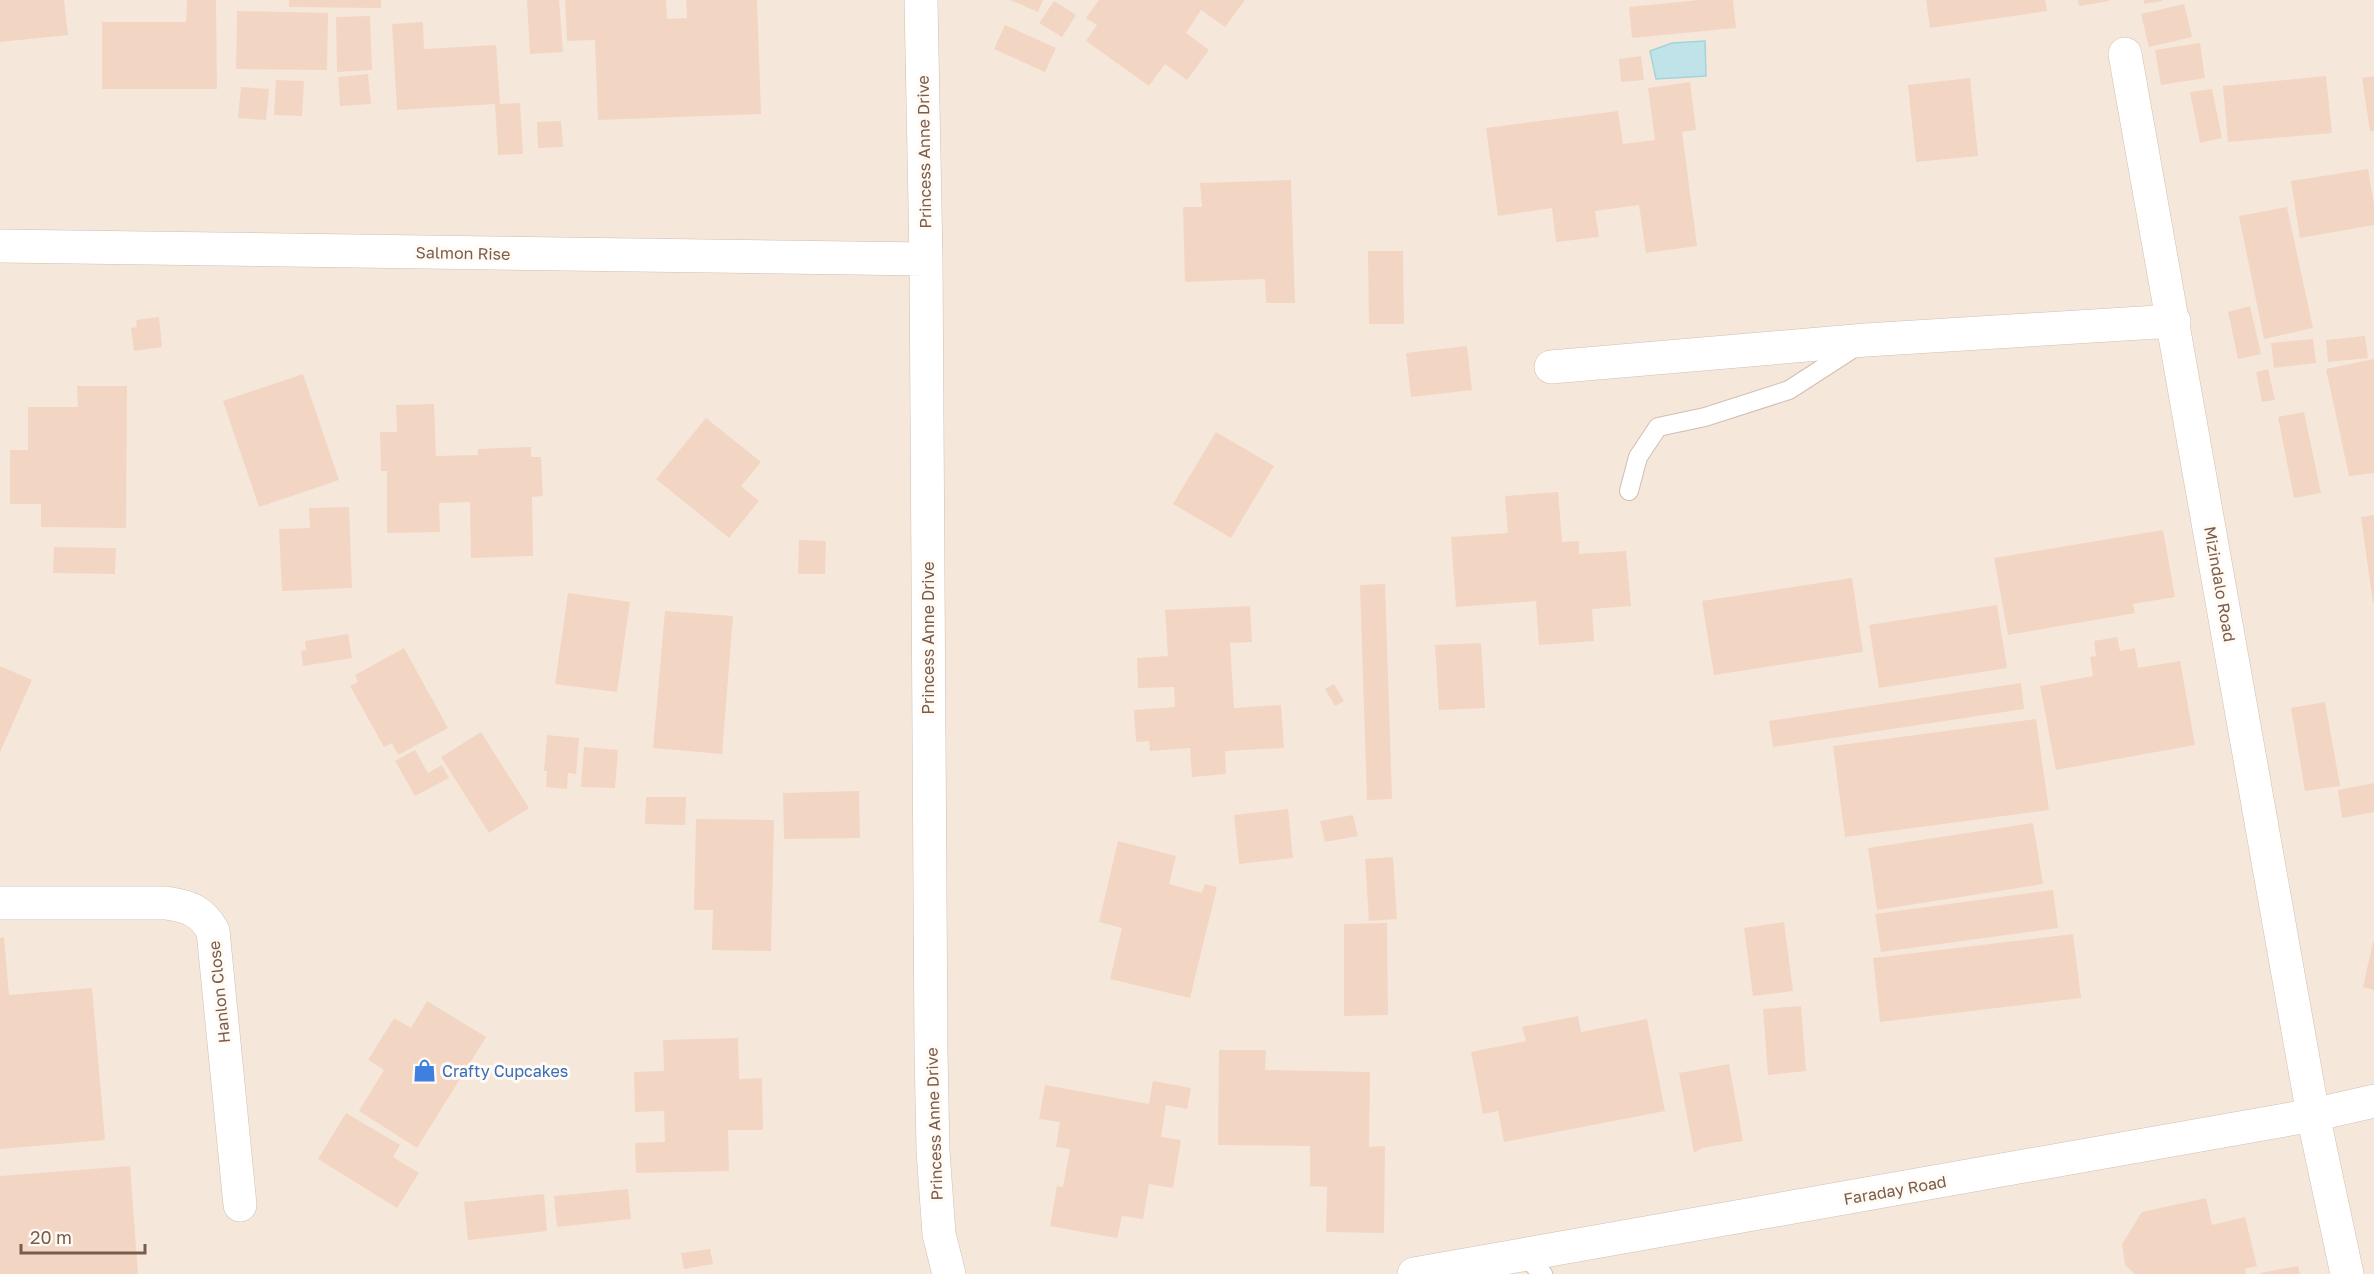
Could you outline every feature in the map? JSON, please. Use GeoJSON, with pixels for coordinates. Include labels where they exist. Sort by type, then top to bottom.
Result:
{"type":"FeatureCollection","features":[{"type":"Feature","properties":{"kind":"street","name":"Princess Anne Drive"},"geometry":{"type":"LineString","coordinates":[[921,0],[926,259],[933,1151],[939,1234],[949,1274]]}},
{"type":"Feature","properties":{"kind":"street","name":"Mizindalo Road"},"geometry":{"type":"LineString","coordinates":[[2125,54],[2313,1115],[2347,1274]]}},
{"type":"Feature","properties":{"kind":"street","name":"Salmon Rise"},"geometry":{"type":"LineString","coordinates":[[0,246],[926,259]]}},
{"type":"Feature","properties":{"kind":"street"},"geometry":{"type":"LineString","coordinates":[[1551,367],[1866,340],[2174,321]]}},
{"type":"Feature","properties":{"kind":"street","name":"Hanlon Close"},"geometry":{"type":"LineString","coordinates":[[0,903],[166,903],[189,906],[207,919],[213,931],[240,1205]]}},
{"type":"Feature","properties":{"kind":"street","name":"Faraday Road"},"geometry":{"type":"LineString","coordinates":[[1414,1274],[1533,1265],[2313,1115],[2374,1101]]}},
{"type":"Feature","properties":{"kind":"lane"},"geometry":{"type":"LineString","coordinates":[[1629,491],[1638,457],[1658,427],[1706,417],[1789,390],[1866,340]]}},
{"type":"Feature","properties":{"kind":"shaded area"},"geometry":{"type":"Polygon","coordinates":[[[0,0],[2374,0],[2374,1274],[0,1274],[0,0]]]}},
{"type":"Feature","properties":{"kind":"water"},"geometry":{"type":"Polygon","coordinates":[[[1705,41],[1706,76],[1656,79],[1650,51],[1672,43],[1705,41]]]}},
{"type":"Feature","properties":{"kind":"building"},"geometry":{"type":"Polygon","coordinates":[[[0,0],[64,0],[68,35],[0,42],[0,0]]]}},
{"type":"Feature","properties":{"kind":"building"},"geometry":{"type":"Polygon","coordinates":[[[187,0],[216,0],[217,89],[102,89],[102,22],[186,22],[187,0]]]}},
{"type":"Feature","properties":{"kind":"building"},"geometry":{"type":"Polygon","coordinates":[[[289,0],[381,0],[381,8],[289,7],[289,0]]]}},
{"type":"Feature","properties":{"kind":"building"},"geometry":{"type":"Polygon","coordinates":[[[527,0],[559,0],[563,52],[530,54],[527,0]]]}},
{"type":"Feature","properties":{"kind":"building"},"geometry":{"type":"Polygon","coordinates":[[[565,0],[666,0],[667,19],[687,18],[686,0],[757,0],[761,114],[598,120],[595,40],[567,41],[565,0]]]}},
{"type":"Feature","properties":{"kind":"building"},"geometry":{"type":"Polygon","coordinates":[[[1010,0],[1043,0],[1038,12],[1010,0]]]}},
{"type":"Feature","properties":{"kind":"building"},"geometry":{"type":"Polygon","coordinates":[[[1099,0],[1245,0],[1225,27],[1201,10],[1186,33],[1209,50],[1187,80],[1165,64],[1149,86],[1086,41],[1097,25],[1086,18],[1099,0]]]}},
{"type":"Feature","properties":{"kind":"building"},"geometry":{"type":"Polygon","coordinates":[[[1699,0],[1733,0],[1736,28],[1632,38],[1629,7],[1699,0]]]}},
{"type":"Feature","properties":{"kind":"building"},"geometry":{"type":"Polygon","coordinates":[[[1926,0],[2045,0],[2047,11],[1930,28],[1926,0]]]}},
{"type":"Feature","properties":{"kind":"building"},"geometry":{"type":"Polygon","coordinates":[[[2078,0],[2109,0],[2109,1],[2079,6],[2078,0]]]}},
{"type":"Feature","properties":{"kind":"building"},"geometry":{"type":"Polygon","coordinates":[[[2144,0],[2162,0],[2162,1],[2144,4],[2144,0]]]}},
{"type":"Feature","properties":{"kind":"building"},"geometry":{"type":"Polygon","coordinates":[[[1054,1],[1076,15],[1062,37],[1039,23],[1054,1]]]}},
{"type":"Feature","properties":{"kind":"building"},"geometry":{"type":"Polygon","coordinates":[[[2184,4],[2192,37],[2149,47],[2141,14],[2184,4]]]}},
{"type":"Feature","properties":{"kind":"building"},"geometry":{"type":"Polygon","coordinates":[[[237,11],[328,13],[327,70],[236,69],[237,11]]]}},
{"type":"Feature","properties":{"kind":"building"},"geometry":{"type":"Polygon","coordinates":[[[370,16],[372,70],[337,72],[336,17],[370,16]]]}},
{"type":"Feature","properties":{"kind":"building"},"geometry":{"type":"Polygon","coordinates":[[[423,22],[424,49],[496,45],[500,104],[520,103],[523,154],[498,155],[495,104],[397,110],[392,24],[423,22]]]}},
{"type":"Feature","properties":{"kind":"building"},"geometry":{"type":"Polygon","coordinates":[[[1005,25],[1056,48],[1045,72],[994,49],[1005,25]]]}},
{"type":"Feature","properties":{"kind":"building"},"geometry":{"type":"Polygon","coordinates":[[[2200,43],[2205,78],[2161,85],[2155,50],[2200,43]]]}},
{"type":"Feature","properties":{"kind":"building"},"geometry":{"type":"Polygon","coordinates":[[[1641,56],[1644,80],[1621,82],[1619,59],[1641,56]]]}},
{"type":"Feature","properties":{"kind":"building"},"geometry":{"type":"Polygon","coordinates":[[[368,74],[371,104],[340,106],[338,77],[368,74]]]}},
{"type":"Feature","properties":{"kind":"building"},"geometry":{"type":"Polygon","coordinates":[[[2326,76],[2332,133],[2228,142],[2223,86],[2326,76]]]}},
{"type":"Feature","properties":{"kind":"building"},"geometry":{"type":"Polygon","coordinates":[[[2374,76],[2374,131],[2370,131],[2362,78],[2374,76]]]}},
{"type":"Feature","properties":{"kind":"building"},"geometry":{"type":"Polygon","coordinates":[[[1970,78],[1978,156],[1916,162],[1908,85],[1970,78]]]}},
{"type":"Feature","properties":{"kind":"building"},"geometry":{"type":"Polygon","coordinates":[[[276,80],[304,81],[302,116],[274,115],[276,80]]]}},
{"type":"Feature","properties":{"kind":"building"},"geometry":{"type":"Polygon","coordinates":[[[1690,82],[1696,130],[1682,132],[1697,246],[1646,253],[1639,205],[1595,211],[1599,237],[1556,242],[1552,208],[1498,216],[1486,128],[1618,111],[1623,144],[1655,140],[1648,88],[1690,82]]]}},
{"type":"Feature","properties":{"kind":"building"},"geometry":{"type":"Polygon","coordinates":[[[241,87],[269,89],[266,120],[238,118],[241,87]]]}},
{"type":"Feature","properties":{"kind":"building"},"geometry":{"type":"Polygon","coordinates":[[[2212,89],[2222,138],[2200,143],[2190,92],[2212,89]]]}},
{"type":"Feature","properties":{"kind":"building"},"geometry":{"type":"Polygon","coordinates":[[[561,121],[563,147],[538,148],[537,122],[561,121]]]}},
{"type":"Feature","properties":{"kind":"building"},"geometry":{"type":"Polygon","coordinates":[[[2368,169],[2374,205],[2374,225],[2300,238],[2291,181],[2368,169]]]}},
{"type":"Feature","properties":{"kind":"building"},"geometry":{"type":"Polygon","coordinates":[[[1291,180],[1295,303],[1266,303],[1265,279],[1185,282],[1183,207],[1202,207],[1200,183],[1291,180]]]}},
{"type":"Feature","properties":{"kind":"building"},"geometry":{"type":"Polygon","coordinates":[[[2287,207],[2313,328],[2264,339],[2239,216],[2287,207]]]}},
{"type":"Feature","properties":{"kind":"building"},"geometry":{"type":"Polygon","coordinates":[[[1368,251],[1403,251],[1404,324],[1369,324],[1368,251]]]}},
{"type":"Feature","properties":{"kind":"building"},"geometry":{"type":"Polygon","coordinates":[[[2250,306],[2261,354],[2238,359],[2228,312],[2250,306]]]}},
{"type":"Feature","properties":{"kind":"building"},"geometry":{"type":"Polygon","coordinates":[[[159,317],[162,347],[134,351],[131,328],[137,327],[136,320],[159,317]]]}},
{"type":"Feature","properties":{"kind":"building"},"geometry":{"type":"Polygon","coordinates":[[[2365,336],[2368,358],[2328,362],[2326,340],[2365,336]]]}},
{"type":"Feature","properties":{"kind":"building"},"geometry":{"type":"Polygon","coordinates":[[[2313,339],[2316,363],[2274,368],[2271,343],[2313,339]]]}},
{"type":"Feature","properties":{"kind":"building"},"geometry":{"type":"Polygon","coordinates":[[[1467,346],[1472,390],[1411,397],[1406,353],[1467,346]]]}},
{"type":"Feature","properties":{"kind":"building"},"geometry":{"type":"Polygon","coordinates":[[[2374,359],[2374,473],[2349,476],[2326,369],[2374,359]]]}},
{"type":"Feature","properties":{"kind":"building"},"geometry":{"type":"Polygon","coordinates":[[[2268,369],[2275,400],[2262,402],[2256,372],[2268,369]]]}},
{"type":"Feature","properties":{"kind":"building"},"geometry":{"type":"Polygon","coordinates":[[[303,374],[339,480],[259,507],[223,401],[303,374]]]}},
{"type":"Feature","properties":{"kind":"building"},"geometry":{"type":"Polygon","coordinates":[[[77,386],[127,386],[126,528],[41,527],[41,504],[10,504],[10,450],[28,450],[28,407],[78,407],[77,386]]]}},
{"type":"Feature","properties":{"kind":"building"},"geometry":{"type":"Polygon","coordinates":[[[434,404],[436,456],[478,455],[478,449],[531,447],[531,457],[541,457],[543,496],[532,497],[533,556],[471,558],[470,502],[439,503],[440,532],[387,533],[387,471],[381,471],[380,432],[397,432],[396,405],[434,404]]]}},
{"type":"Feature","properties":{"kind":"building"},"geometry":{"type":"Polygon","coordinates":[[[2304,412],[2321,493],[2294,498],[2278,417],[2304,412]]]}},
{"type":"Feature","properties":{"kind":"building"},"geometry":{"type":"Polygon","coordinates":[[[706,418],[761,462],[741,486],[759,501],[729,538],[656,479],[706,418]]]}},
{"type":"Feature","properties":{"kind":"building"},"geometry":{"type":"Polygon","coordinates":[[[1216,432],[1274,466],[1231,538],[1173,504],[1216,432]]]}},
{"type":"Feature","properties":{"kind":"building"},"geometry":{"type":"Polygon","coordinates":[[[1558,492],[1562,542],[1579,541],[1579,554],[1626,551],[1631,606],[1592,609],[1594,641],[1539,645],[1536,601],[1456,607],[1451,537],[1508,533],[1505,496],[1558,492]]]}},
{"type":"Feature","properties":{"kind":"building"},"geometry":{"type":"Polygon","coordinates":[[[349,507],[352,588],[282,591],[279,529],[310,528],[309,508],[349,507]]]}},
{"type":"Feature","properties":{"kind":"building"},"geometry":{"type":"Polygon","coordinates":[[[2374,515],[2374,602],[2373,603],[2361,517],[2374,515]]]}},
{"type":"Feature","properties":{"kind":"building"},"geometry":{"type":"Polygon","coordinates":[[[2163,530],[2175,597],[2133,604],[2135,613],[2008,635],[1994,558],[2163,530]]]}},
{"type":"Feature","properties":{"kind":"building"},"geometry":{"type":"Polygon","coordinates":[[[799,540],[826,541],[825,574],[798,574],[799,540]]]}},
{"type":"Feature","properties":{"kind":"building"},"geometry":{"type":"Polygon","coordinates":[[[54,547],[116,548],[115,574],[53,573],[54,547]]]}},
{"type":"Feature","properties":{"kind":"building"},"geometry":{"type":"Polygon","coordinates":[[[1852,578],[1863,652],[1714,675],[1702,601],[1852,578]]]}},
{"type":"Feature","properties":{"kind":"building"},"geometry":{"type":"Polygon","coordinates":[[[1385,584],[1392,799],[1367,800],[1360,585],[1385,584]]]}},
{"type":"Feature","properties":{"kind":"building"},"geometry":{"type":"Polygon","coordinates":[[[568,593],[630,602],[617,692],[555,684],[568,593]]]}},
{"type":"Feature","properties":{"kind":"building"},"geometry":{"type":"Polygon","coordinates":[[[1997,605],[2007,668],[1879,688],[1869,625],[1997,605]]]}},
{"type":"Feature","properties":{"kind":"building"},"geometry":{"type":"Polygon","coordinates":[[[1250,606],[1252,642],[1230,643],[1234,708],[1281,705],[1284,748],[1225,751],[1226,774],[1192,777],[1190,748],[1150,751],[1149,741],[1136,742],[1134,710],[1175,707],[1174,687],[1138,688],[1137,658],[1168,656],[1165,610],[1250,606]]]}},
{"type":"Feature","properties":{"kind":"building"},"geometry":{"type":"Polygon","coordinates":[[[665,611],[733,616],[722,754],[653,748],[665,611]]]}},
{"type":"Feature","properties":{"kind":"building"},"geometry":{"type":"Polygon","coordinates":[[[348,634],[352,658],[303,666],[301,651],[306,650],[305,641],[348,634]]]}},
{"type":"Feature","properties":{"kind":"building"},"geometry":{"type":"Polygon","coordinates":[[[2117,637],[2120,651],[2135,648],[2138,668],[2180,661],[2195,745],[2056,770],[2040,686],[2093,676],[2090,657],[2096,656],[2094,641],[2117,637]]]}},
{"type":"Feature","properties":{"kind":"building"},"geometry":{"type":"Polygon","coordinates":[[[1481,643],[1485,708],[1439,710],[1435,645],[1481,643]]]}},
{"type":"Feature","properties":{"kind":"building"},"geometry":{"type":"Polygon","coordinates":[[[404,648],[448,728],[398,755],[392,743],[384,747],[350,686],[358,682],[355,675],[404,648]]]}},
{"type":"Feature","properties":{"kind":"building"},"geometry":{"type":"Polygon","coordinates":[[[0,666],[32,680],[0,752],[0,666]]]}},
{"type":"Feature","properties":{"kind":"building"},"geometry":{"type":"Polygon","coordinates":[[[2021,683],[2024,709],[1773,747],[1769,721],[2021,683]]]}},
{"type":"Feature","properties":{"kind":"building"},"geometry":{"type":"Polygon","coordinates":[[[1334,684],[1344,701],[1335,706],[1325,689],[1334,684]]]}},
{"type":"Feature","properties":{"kind":"building"},"geometry":{"type":"Polygon","coordinates":[[[2325,702],[2340,786],[2305,791],[2291,708],[2325,702]]]}},
{"type":"Feature","properties":{"kind":"building"},"geometry":{"type":"Polygon","coordinates":[[[2036,719],[2049,810],[1845,837],[1833,746],[2036,719]]]}},
{"type":"Feature","properties":{"kind":"building"},"geometry":{"type":"Polygon","coordinates":[[[481,732],[529,808],[489,833],[441,757],[481,732]]]}},
{"type":"Feature","properties":{"kind":"building"},"geometry":{"type":"Polygon","coordinates":[[[547,735],[579,738],[576,774],[568,773],[567,789],[546,787],[547,771],[544,771],[547,735]]]}},
{"type":"Feature","properties":{"kind":"building"},"geometry":{"type":"Polygon","coordinates":[[[584,747],[618,750],[615,788],[581,787],[584,747]]]}},
{"type":"Feature","properties":{"kind":"building"},"geometry":{"type":"Polygon","coordinates":[[[415,750],[428,773],[442,765],[449,778],[415,796],[395,761],[415,750]]]}},
{"type":"Feature","properties":{"kind":"building"},"geometry":{"type":"Polygon","coordinates":[[[2374,783],[2374,812],[2342,818],[2338,790],[2374,783]]]}},
{"type":"Feature","properties":{"kind":"building"},"geometry":{"type":"Polygon","coordinates":[[[859,791],[860,838],[784,839],[783,793],[859,791]]]}},
{"type":"Feature","properties":{"kind":"building"},"geometry":{"type":"Polygon","coordinates":[[[646,797],[686,797],[685,825],[645,824],[646,797]]]}},
{"type":"Feature","properties":{"kind":"building"},"geometry":{"type":"Polygon","coordinates":[[[1288,809],[1293,858],[1239,864],[1234,815],[1288,809]]]}},
{"type":"Feature","properties":{"kind":"building"},"geometry":{"type":"Polygon","coordinates":[[[1353,815],[1358,836],[1325,842],[1320,821],[1353,815]]]}},
{"type":"Feature","properties":{"kind":"building"},"geometry":{"type":"Polygon","coordinates":[[[696,819],[774,820],[771,951],[712,950],[713,910],[694,910],[696,819]]]}},
{"type":"Feature","properties":{"kind":"building"},"geometry":{"type":"Polygon","coordinates":[[[2033,823],[2043,884],[1877,910],[1868,848],[2033,823]]]}},
{"type":"Feature","properties":{"kind":"building"},"geometry":{"type":"Polygon","coordinates":[[[1118,841],[1176,856],[1169,884],[1202,893],[1205,884],[1217,887],[1190,998],[1110,979],[1122,928],[1099,922],[1118,841]]]}},
{"type":"Feature","properties":{"kind":"building"},"geometry":{"type":"Polygon","coordinates":[[[1393,857],[1397,919],[1369,921],[1365,859],[1393,857]]]}},
{"type":"Feature","properties":{"kind":"building"},"geometry":{"type":"Polygon","coordinates":[[[2053,890],[2058,928],[1881,952],[1875,914],[2053,890]]]}},
{"type":"Feature","properties":{"kind":"building"},"geometry":{"type":"Polygon","coordinates":[[[1784,922],[1793,991],[1753,996],[1744,928],[1784,922]]]}},
{"type":"Feature","properties":{"kind":"building"},"geometry":{"type":"Polygon","coordinates":[[[1387,923],[1388,1015],[1344,1016],[1344,924],[1387,923]]]}},
{"type":"Feature","properties":{"kind":"building"},"geometry":{"type":"Polygon","coordinates":[[[2073,934],[2081,998],[1880,1022],[1873,958],[2073,934]]]}},
{"type":"Feature","properties":{"kind":"building"},"geometry":{"type":"Polygon","coordinates":[[[4,937],[9,995],[92,988],[105,1140],[0,1149],[0,938],[4,937]]]}},
{"type":"Feature","properties":{"kind":"building"},"geometry":{"type":"Polygon","coordinates":[[[2374,942],[2374,990],[2363,987],[2374,942]]]}},
{"type":"Feature","properties":{"kind":"building"},"geometry":{"type":"Polygon","coordinates":[[[427,1001],[486,1037],[417,1148],[359,1111],[384,1070],[368,1060],[394,1018],[411,1028],[427,1001]]]}},
{"type":"Feature","properties":{"kind":"building"},"geometry":{"type":"Polygon","coordinates":[[[1801,1006],[1806,1071],[1768,1075],[1763,1009],[1801,1006]]]}},
{"type":"Feature","properties":{"kind":"building"},"geometry":{"type":"Polygon","coordinates":[[[1578,1016],[1581,1032],[1647,1019],[1665,1111],[1504,1142],[1498,1111],[1483,1114],[1471,1052],[1526,1041],[1522,1027],[1578,1016]]]}},
{"type":"Feature","properties":{"kind":"building"},"geometry":{"type":"Polygon","coordinates":[[[738,1038],[739,1079],[762,1078],[763,1130],[728,1130],[729,1171],[636,1173],[635,1143],[665,1142],[664,1111],[635,1112],[634,1072],[664,1071],[663,1040],[738,1038]]]}},
{"type":"Feature","properties":{"kind":"building"},"geometry":{"type":"Polygon","coordinates":[[[1219,1050],[1266,1050],[1265,1070],[1370,1072],[1369,1147],[1385,1146],[1384,1233],[1326,1232],[1327,1187],[1310,1186],[1310,1146],[1218,1145],[1219,1050]]]}},
{"type":"Feature","properties":{"kind":"building"},"geometry":{"type":"Polygon","coordinates":[[[1729,1064],[1743,1141],[1702,1148],[1694,1153],[1679,1073],[1729,1064]]]}},
{"type":"Feature","properties":{"kind":"building"},"geometry":{"type":"Polygon","coordinates":[[[1153,1081],[1191,1088],[1187,1109],[1166,1105],[1161,1137],[1181,1140],[1173,1188],[1149,1184],[1143,1219],[1122,1216],[1117,1238],[1050,1226],[1057,1186],[1063,1187],[1070,1149],[1056,1147],[1060,1122],[1039,1119],[1045,1085],[1149,1104],[1153,1081]]]}},
{"type":"Feature","properties":{"kind":"building"},"geometry":{"type":"Polygon","coordinates":[[[346,1113],[400,1145],[393,1157],[419,1173],[397,1208],[318,1159],[346,1113]]]}},
{"type":"Feature","properties":{"kind":"building"},"geometry":{"type":"Polygon","coordinates":[[[130,1166],[138,1274],[0,1274],[0,1176],[130,1166]]]}},
{"type":"Feature","properties":{"kind":"building"},"geometry":{"type":"Polygon","coordinates":[[[628,1189],[631,1219],[557,1227],[554,1196],[628,1189]]]}},
{"type":"Feature","properties":{"kind":"building"},"geometry":{"type":"Polygon","coordinates":[[[544,1194],[547,1231],[468,1240],[464,1202],[544,1194]]]}},
{"type":"Feature","properties":{"kind":"building"},"geometry":{"type":"Polygon","coordinates":[[[2206,1198],[2212,1225],[2245,1217],[2257,1266],[2245,1269],[2246,1274],[2135,1274],[2125,1265],[2122,1244],[2142,1212],[2206,1198]]]}},
{"type":"Feature","properties":{"kind":"building"},"geometry":{"type":"Polygon","coordinates":[[[710,1249],[713,1264],[684,1269],[681,1253],[710,1249]]]}},
{"type":"Feature","properties":{"kind":"building"},"geometry":{"type":"Polygon","coordinates":[[[2298,1266],[2300,1274],[2260,1273],[2298,1266]]]}},
{"type":"Feature","properties":{"kind":"place","name":"Crafty Cupcakes"},"geometry":{"type":"Point","coordinates":[424,1071]}}]}
